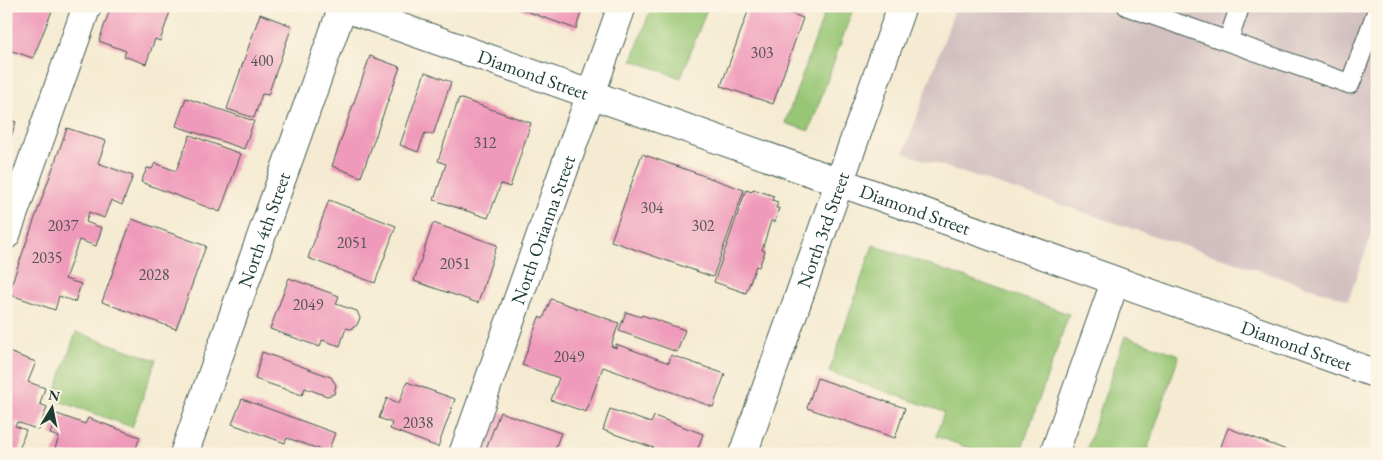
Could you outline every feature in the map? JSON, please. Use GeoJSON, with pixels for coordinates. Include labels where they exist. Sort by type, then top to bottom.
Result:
{"type":"FeatureCollection","features":[{"type":"Feature","properties":{"kind":"street"},"geometry":{"type":"LineString","coordinates":[[6,235],[87,6]]}},
{"type":"Feature","properties":{"kind":"street","name":"Diamond Street"},"geometry":{"type":"LineString","coordinates":[[342,6],[1377,374]]}},
{"type":"Feature","properties":{"kind":"street","name":"North 4th Street"},"geometry":{"type":"LineString","coordinates":[[184,454],[342,6]]}},
{"type":"Feature","properties":{"kind":"street","name":"North Orianna Street"},"geometry":{"type":"LineString","coordinates":[[463,454],[622,6]]}},
{"type":"Feature","properties":{"kind":"street","name":"North 3rd Street"},"geometry":{"type":"LineString","coordinates":[[743,454],[902,6]]}},
{"type":"Feature","properties":{"kind":"street"},"geometry":{"type":"LineString","coordinates":[[1054,454],[1115,282]]}},
{"type":"Feature","properties":{"kind":"lane"},"geometry":{"type":"LineString","coordinates":[[1127,6],[1350,84],[1377,11]]}},
{"type":"Feature","properties":{"kind":"lane"},"geometry":{"type":"LineString","coordinates":[[1228,41],[1240,6]]}},
{"type":"Feature","properties":{"kind":"shaded area"},"geometry":{"type":"Polygon","coordinates":[[[956,6],[1377,6],[1377,220],[1348,300],[904,153],[956,6]]]}},
{"type":"Feature","properties":{"kind":"green space"},"geometry":{"type":"Polygon","coordinates":[[[652,6],[708,6],[681,78],[632,60],[652,6]]]}},
{"type":"Feature","properties":{"kind":"green space"},"geometry":{"type":"Polygon","coordinates":[[[819,6],[854,6],[809,131],[785,123],[826,9],[819,6]]]}},
{"type":"Feature","properties":{"kind":"green space"},"geometry":{"type":"Polygon","coordinates":[[[873,245],[1069,314],[1020,454],[985,454],[936,436],[944,412],[829,372],[873,245]]]}},
{"type":"Feature","properties":{"kind":"green space"},"geometry":{"type":"Polygon","coordinates":[[[76,332],[156,360],[132,427],[53,399],[76,332]]]}},
{"type":"Feature","properties":{"kind":"green space"},"geometry":{"type":"Polygon","coordinates":[[[1125,336],[1179,355],[1146,454],[1085,454],[1125,336]]]}},
{"type":"Feature","properties":{"kind":"building"},"geometry":{"type":"Polygon","coordinates":[[[12,6],[54,6],[33,58],[6,49],[6,15],[9,16],[12,6]]]}},
{"type":"Feature","properties":{"kind":"building"},"geometry":{"type":"Polygon","coordinates":[[[111,6],[172,6],[160,41],[155,39],[146,64],[124,56],[126,51],[99,41],[111,6]]]}},
{"type":"Feature","properties":{"kind":"building"},"geometry":{"type":"Polygon","coordinates":[[[512,6],[583,6],[576,29],[512,6]]]}},
{"type":"Feature","properties":{"kind":"building"},"geometry":{"type":"Polygon","coordinates":[[[750,6],[770,6],[803,18],[773,104],[721,86],[750,6]]]}},
{"type":"Feature","properties":{"kind":"building"},"geometry":{"type":"Polygon","coordinates":[[[260,14],[292,26],[268,95],[262,94],[254,118],[227,109],[260,14]]]}},
{"type":"Feature","properties":{"kind":"building"},"geometry":{"type":"Polygon","coordinates":[[[370,56],[400,67],[361,177],[332,166],[370,56]]]}},
{"type":"Feature","properties":{"kind":"building"},"geometry":{"type":"Polygon","coordinates":[[[425,72],[451,82],[433,135],[425,133],[418,152],[400,145],[425,72]]]}},
{"type":"Feature","properties":{"kind":"building"},"geometry":{"type":"Polygon","coordinates":[[[186,98],[254,121],[244,149],[176,126],[186,98]]]}},
{"type":"Feature","properties":{"kind":"building"},"geometry":{"type":"Polygon","coordinates":[[[459,98],[531,123],[510,187],[501,184],[488,218],[434,200],[446,164],[438,161],[459,98]]]}},
{"type":"Feature","properties":{"kind":"building"},"geometry":{"type":"Polygon","coordinates":[[[6,119],[16,122],[7,148],[6,148],[6,119]]]}},
{"type":"Feature","properties":{"kind":"building"},"geometry":{"type":"Polygon","coordinates":[[[67,128],[106,141],[98,163],[133,176],[122,205],[111,200],[104,218],[89,212],[86,222],[102,228],[96,246],[79,240],[65,279],[81,284],[75,302],[59,296],[55,310],[8,294],[67,128]]]}},
{"type":"Feature","properties":{"kind":"building"},"geometry":{"type":"Polygon","coordinates":[[[190,135],[241,154],[220,212],[141,182],[147,168],[152,169],[155,163],[176,171],[190,135]]]}},
{"type":"Feature","properties":{"kind":"building"},"geometry":{"type":"Polygon","coordinates":[[[642,154],[744,190],[713,277],[611,241],[642,154]]]}},
{"type":"Feature","properties":{"kind":"building"},"geometry":{"type":"Polygon","coordinates":[[[753,189],[774,196],[772,200],[778,202],[776,208],[779,208],[775,222],[771,221],[762,250],[765,251],[759,267],[756,266],[746,293],[714,282],[746,190],[752,192],[753,189]]]}},
{"type":"Feature","properties":{"kind":"building"},"geometry":{"type":"Polygon","coordinates":[[[329,200],[396,226],[375,283],[308,258],[329,200]]]}},
{"type":"Feature","properties":{"kind":"building"},"geometry":{"type":"Polygon","coordinates":[[[132,219],[206,246],[176,329],[102,302],[132,219]]]}},
{"type":"Feature","properties":{"kind":"building"},"geometry":{"type":"Polygon","coordinates":[[[433,223],[497,245],[478,303],[414,281],[433,223]]]}},
{"type":"Feature","properties":{"kind":"building"},"geometry":{"type":"Polygon","coordinates":[[[289,278],[339,296],[336,304],[357,311],[360,318],[357,325],[351,329],[346,328],[340,346],[322,340],[320,347],[270,329],[289,278]]]}},
{"type":"Feature","properties":{"kind":"building"},"geometry":{"type":"Polygon","coordinates":[[[551,299],[619,323],[611,346],[616,348],[616,344],[669,363],[671,355],[725,374],[713,407],[603,367],[586,412],[551,400],[559,378],[522,365],[539,317],[543,319],[551,299]]]}},
{"type":"Feature","properties":{"kind":"building"},"geometry":{"type":"Polygon","coordinates":[[[626,312],[641,317],[642,315],[685,330],[677,352],[619,331],[626,312]]]}},
{"type":"Feature","properties":{"kind":"building"},"geometry":{"type":"Polygon","coordinates":[[[6,351],[36,362],[28,382],[45,388],[40,404],[47,407],[39,430],[17,422],[15,426],[26,430],[18,453],[6,449],[6,351]]]}},
{"type":"Feature","properties":{"kind":"building"},"geometry":{"type":"Polygon","coordinates":[[[262,352],[331,377],[336,385],[334,394],[327,396],[305,388],[302,395],[255,379],[262,352]]]}},
{"type":"Feature","properties":{"kind":"building"},"geometry":{"type":"Polygon","coordinates":[[[817,378],[905,408],[895,438],[807,408],[817,378]]]}},
{"type":"Feature","properties":{"kind":"building"},"geometry":{"type":"Polygon","coordinates":[[[407,382],[455,399],[438,447],[390,429],[392,423],[379,418],[387,398],[399,403],[407,382]]]}},
{"type":"Feature","properties":{"kind":"building"},"geometry":{"type":"Polygon","coordinates":[[[242,399],[335,433],[328,452],[287,438],[285,443],[232,424],[242,399]]]}},
{"type":"Feature","properties":{"kind":"building"},"geometry":{"type":"Polygon","coordinates":[[[610,409],[651,423],[654,416],[703,434],[696,454],[671,454],[603,430],[610,409]]]}},
{"type":"Feature","properties":{"kind":"building"},"geometry":{"type":"Polygon","coordinates":[[[500,412],[561,433],[553,454],[484,454],[500,412]]]}},
{"type":"Feature","properties":{"kind":"building"},"geometry":{"type":"Polygon","coordinates":[[[57,414],[85,424],[88,418],[140,437],[134,454],[53,454],[59,437],[50,434],[57,414]]]}},
{"type":"Feature","properties":{"kind":"building"},"geometry":{"type":"Polygon","coordinates":[[[1228,428],[1297,454],[1218,454],[1228,428]]]}}]}
